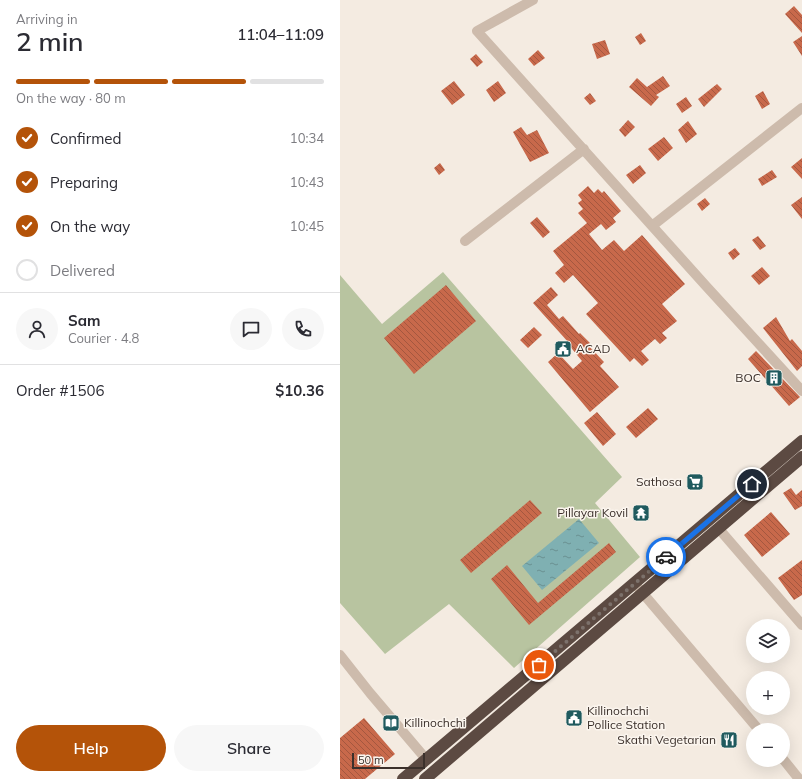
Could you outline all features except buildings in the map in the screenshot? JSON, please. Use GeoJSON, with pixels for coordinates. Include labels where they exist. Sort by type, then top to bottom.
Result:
{"type":"FeatureCollection","features":[{"type":"Feature","properties":{"kind":"highway"},"geometry":{"type":"LineString","coordinates":[[403,779],[802,441]]}},
{"type":"Feature","properties":{"kind":"highway"},"geometry":{"type":"LineString","coordinates":[[425,779],[802,457]]}},
{"type":"Feature","properties":{"kind":"street"},"geometry":{"type":"LineString","coordinates":[[533,0],[477,31],[802,391]]}},
{"type":"Feature","properties":{"kind":"street"},"geometry":{"type":"LineString","coordinates":[[652,226],[802,108]]}},
{"type":"Feature","properties":{"kind":"street"},"geometry":{"type":"LineString","coordinates":[[465,241],[584,149]]}},
{"type":"Feature","properties":{"kind":"street"},"geometry":{"type":"LineString","coordinates":[[719,529],[802,625]]}},
{"type":"Feature","properties":{"kind":"street"},"geometry":{"type":"LineString","coordinates":[[635,584],[753,723]]}},
{"type":"Feature","properties":{"kind":"street"},"geometry":{"type":"LineString","coordinates":[[340,656],[426,759]]}},
{"type":"Feature","properties":{"kind":"street"},"geometry":{"type":"LineString","coordinates":[[789,767],[799,779]]}},
{"type":"Feature","properties":{"kind":"green space"},"geometry":{"type":"Polygon","coordinates":[[[443,272],[622,477],[595,503],[640,557],[514,668],[449,604],[385,654],[340,603],[340,275],[382,324],[443,272]]]}},
{"type":"Feature","properties":{"kind":"water"},"geometry":{"type":"Polygon","coordinates":[[[579,519],[599,543],[542,590],[522,566],[579,519]]]}},
{"type":"Feature","properties":{"kind":"way so far"},"geometry":{"type":"LineString","coordinates":[[539,665],[666,557]]}},
{"type":"Feature","properties":{"kind":"place","name":"ACAD"},"geometry":{"type":"Point","coordinates":[563,349]}},
{"type":"Feature","properties":{"kind":"place","name":"BOC"},"geometry":{"type":"Point","coordinates":[774,378]}},
{"type":"Feature","properties":{"kind":"place","name":"Sathosa"},"geometry":{"type":"Point","coordinates":[695,482]}},
{"type":"Feature","properties":{"kind":"place","name":"Pillayar Kovil"},"geometry":{"type":"Point","coordinates":[641,513]}},
{"type":"Feature","properties":{"kind":"place","name":"Killinochchi Pollice Station"},"geometry":{"type":"Point","coordinates":[574,718]}},
{"type":"Feature","properties":{"kind":"place","name":"Killinochchi"},"geometry":{"type":"Point","coordinates":[391,723]}},
{"type":"Feature","properties":{"kind":"place","name":"Skathi Vegetarian"},"geometry":{"type":"Point","coordinates":[729,740]}},
{"type":"Feature","properties":{"kind":"route"},"geometry":{"type":"LineString","coordinates":[[666,557],[752,484]]}}]}
